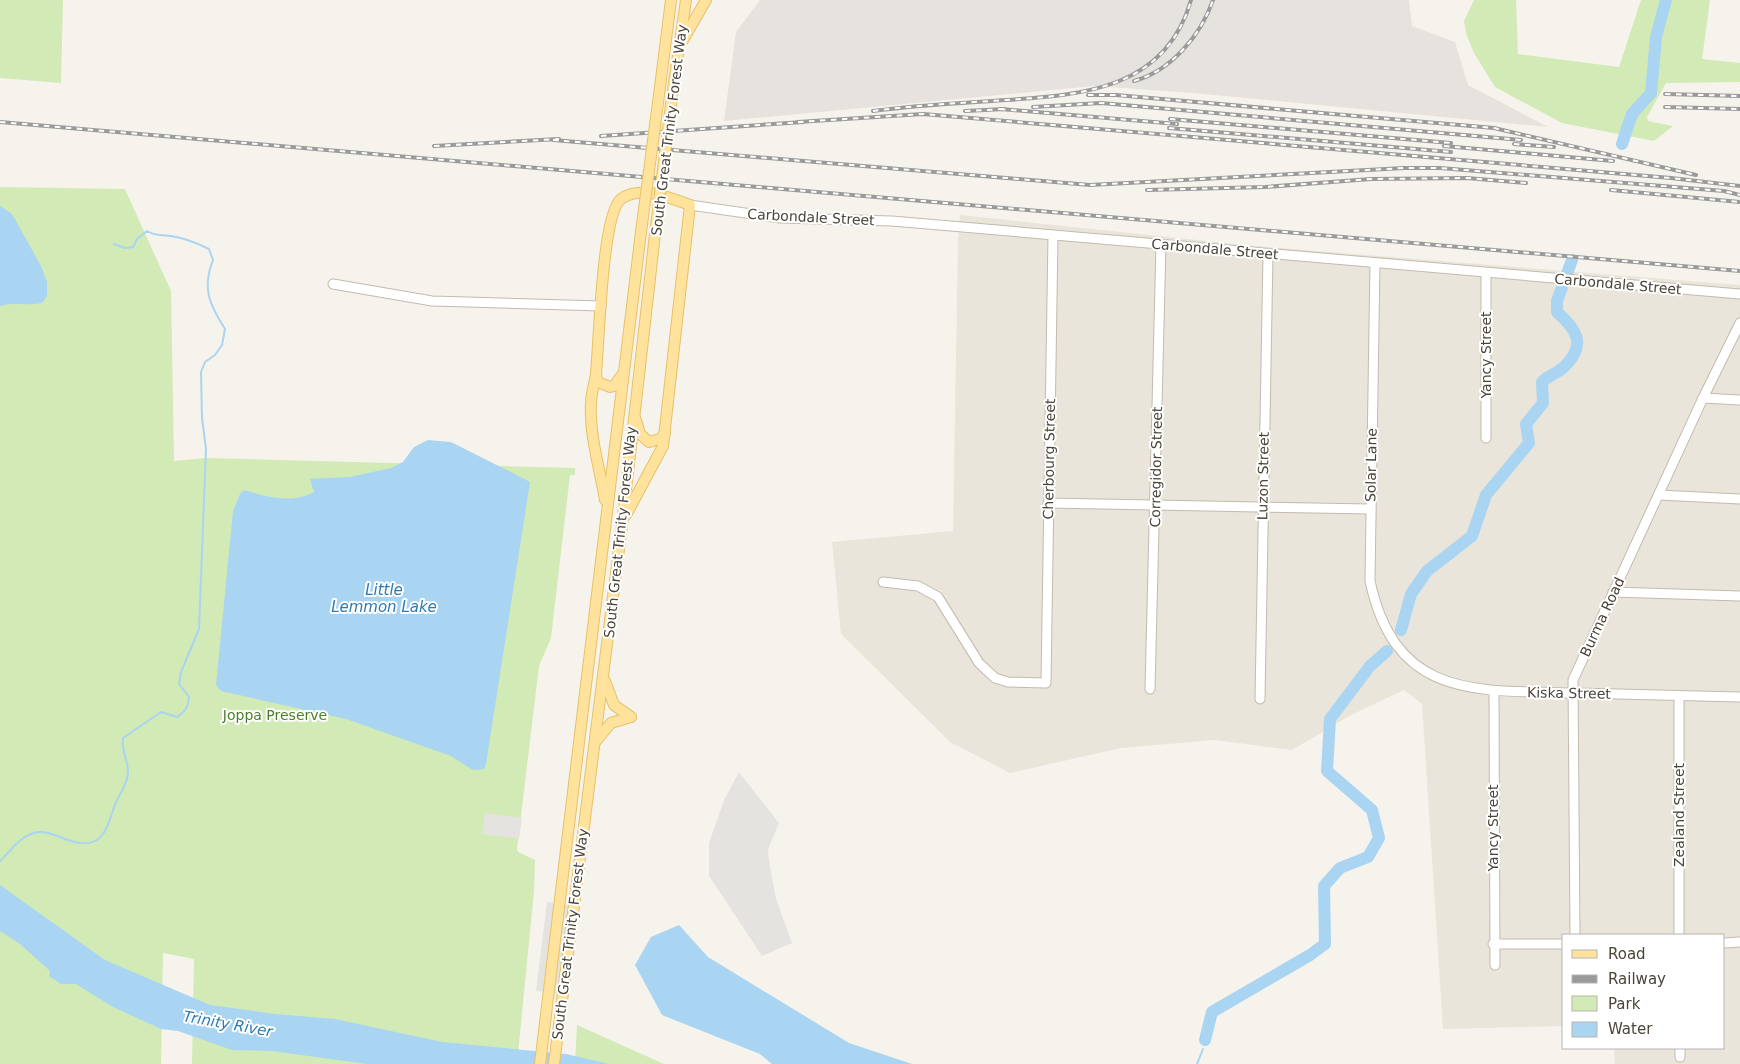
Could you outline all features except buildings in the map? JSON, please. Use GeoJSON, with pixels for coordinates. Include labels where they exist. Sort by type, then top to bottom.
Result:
{"type":"FeatureCollection","features":[{"type":"Feature","properties":{"kind":"main road","name":"South Great Trinity Forest Way"},"geometry":{"type":"LineString","coordinates":[[554,1064],[622,526],[672,96],[686,0]]}},
{"type":"Feature","properties":{"kind":"main road"},"geometry":{"type":"LineString","coordinates":[[680,45],[706,0]]}},
{"type":"Feature","properties":{"kind":"main road","name":"South Great Trinity Forest Way"},"geometry":{"type":"LineString","coordinates":[[540,1064],[591,659],[669,2]]}},
{"type":"Feature","properties":{"kind":"main road"},"geometry":{"type":"LineString","coordinates":[[607,514],[592,420],[591,402],[596,375],[600,306],[610,221],[619,200],[627,195],[640,192],[670,198],[690,205],[665,433],[660,454],[637,492],[622,526]]}},
{"type":"Feature","properties":{"kind":"main road"},"geometry":{"type":"LineString","coordinates":[[596,375],[598,382],[610,388],[614,386],[624,372]]}},
{"type":"Feature","properties":{"kind":"main road"},"geometry":{"type":"LineString","coordinates":[[634,412],[638,428],[644,439],[655,442],[665,433]]}},
{"type":"Feature","properties":{"kind":"main road"},"geometry":{"type":"LineString","coordinates":[[591,659],[594,684],[593,701],[599,711]]}},
{"type":"Feature","properties":{"kind":"main road"},"geometry":{"type":"LineString","coordinates":[[594,744],[611,723],[631,717],[614,705],[603,678]]}},
{"type":"Feature","properties":{"kind":"street","name":"Carbondale Street"},"geometry":{"type":"LineString","coordinates":[[690,205],[780,218],[892,221],[1740,294]]}},
{"type":"Feature","properties":{"kind":"street","name":"Cherbourg Street"},"geometry":{"type":"LineString","coordinates":[[883,582],[918,586],[938,597],[979,664],[995,678],[1008,682],[1046,684],[1053,235]]}},
{"type":"Feature","properties":{"kind":"street","name":"Corregidor Street"},"geometry":{"type":"LineString","coordinates":[[1150,689],[1161,244]]}},
{"type":"Feature","properties":{"kind":"street","name":"Luzon Street"},"geometry":{"type":"LineString","coordinates":[[1260,698],[1268,254]]}},
{"type":"Feature","properties":{"kind":"street","name":"Solar Lane"},"geometry":{"type":"LineString","coordinates":[[1375,263],[1370,581],[1375,605],[1384,626],[1407,656]]}},
{"type":"Feature","properties":{"kind":"street","name":"Yancy Street"},"geometry":{"type":"LineString","coordinates":[[1486,273],[1486,438]]}},
{"type":"Feature","properties":{"kind":"street"},"geometry":{"type":"LineString","coordinates":[[333,284],[432,301],[600,306]]}},
{"type":"Feature","properties":{"kind":"street","name":"Burma Road"},"geometry":{"type":"LineString","coordinates":[[1576,934],[1573,680],[1703,398],[1740,323]]}},
{"type":"Feature","properties":{"kind":"street"},"geometry":{"type":"LineString","coordinates":[[1703,398],[1740,400]]}},
{"type":"Feature","properties":{"kind":"street"},"geometry":{"type":"LineString","coordinates":[[1659,495],[1740,498]]}},
{"type":"Feature","properties":{"kind":"street"},"geometry":{"type":"LineString","coordinates":[[1048,503],[1370,509]]}},
{"type":"Feature","properties":{"kind":"street"},"geometry":{"type":"LineString","coordinates":[[1613,592],[1740,596]]}},
{"type":"Feature","properties":{"kind":"street","name":"Kiska Street"},"geometry":{"type":"LineString","coordinates":[[1407,656],[1418,666],[1445,682],[1494,692],[1740,697]]}},
{"type":"Feature","properties":{"kind":"street","name":"Yancy Street"},"geometry":{"type":"LineString","coordinates":[[1494,692],[1493,944],[1495,965]]}},
{"type":"Feature","properties":{"kind":"street","name":"Zealand Street"},"geometry":{"type":"LineString","coordinates":[[1679,696],[1679,934]]}},
{"type":"Feature","properties":{"kind":"street"},"geometry":{"type":"LineString","coordinates":[[1725,943],[1740,942]]}},
{"type":"Feature","properties":{"kind":"street"},"geometry":{"type":"LineString","coordinates":[[1493,944],[1562,944]]}},
{"type":"Feature","properties":{"kind":"street"},"geometry":{"type":"LineString","coordinates":[[1680,1049],[1680,1058]]}},
{"type":"Feature","properties":{"kind":"shaded area"},"geometry":{"type":"Polygon","coordinates":[[[760,0],[1409,0],[1412,26],[1455,42],[1468,85],[1548,127],[1193,93],[1094,86],[724,121],[736,32],[760,0]]]}},
{"type":"Feature","properties":{"kind":"shaded area"},"geometry":{"type":"Polygon","coordinates":[[[960,215],[1255,246],[1740,285],[1740,1064],[1615,1064],[1614,1049],[1725,1049],[1725,934],[1562,934],[1562,1026],[1443,1029],[1422,704],[1404,690],[1351,715],[1292,750],[1215,740],[1121,748],[1010,773],[950,742],[841,634],[832,542],[953,531],[960,215]]]}},
{"type":"Feature","properties":{"kind":"shaded area"},"geometry":{"type":"Polygon","coordinates":[[[739,772],[779,823],[768,849],[769,861],[776,899],[792,943],[762,956],[709,876],[709,843],[724,800],[739,772]]]}},
{"type":"Feature","properties":{"kind":"shaded area"},"geometry":{"type":"Polygon","coordinates":[[[485,813],[522,818],[519,839],[482,834],[485,813]]]}},
{"type":"Feature","properties":{"kind":"shaded area"},"geometry":{"type":"Polygon","coordinates":[[[547,902],[580,906],[568,995],[536,991],[547,902]]]}},
{"type":"Feature","properties":{"kind":"green space"},"geometry":{"type":"Polygon","coordinates":[[[0,0],[63,0],[61,83],[0,78],[0,0]]]}},
{"type":"Feature","properties":{"kind":"green space"},"geometry":{"type":"Polygon","coordinates":[[[1474,0],[1516,0],[1518,54],[1619,67],[1641,0],[1710,0],[1702,59],[1740,63],[1740,82],[1666,83],[1647,117],[1648,121],[1673,126],[1654,141],[1562,123],[1495,87],[1474,53],[1466,33],[1464,21],[1474,0]]]}},
{"type":"Feature","properties":{"kind":"green space","name":"Joppa Preserve"},"geometry":{"type":"Polygon","coordinates":[[[0,187],[125,189],[171,291],[174,461],[206,458],[575,468],[575,475],[570,475],[551,638],[539,666],[517,849],[518,852],[535,860],[534,891],[517,1064],[192,1064],[194,959],[163,953],[161,1064],[0,1064],[0,187]]]}},
{"type":"Feature","properties":{"kind":"green space"},"geometry":{"type":"Polygon","coordinates":[[[577,1025],[664,1064],[575,1064],[577,1025]]]}},
{"type":"Feature","properties":{"kind":"water"},"geometry":{"type":"Polygon","coordinates":[[[0,206],[12,214],[41,266],[47,282],[47,296],[42,303],[0,306],[0,206]]]}},
{"type":"Feature","properties":{"kind":"water","name":"Little Lemmon Lake"},"geometry":{"type":"Polygon","coordinates":[[[428,440],[451,442],[530,482],[484,769],[473,770],[451,756],[346,719],[221,691],[216,685],[233,511],[240,494],[244,490],[279,498],[306,496],[314,492],[310,479],[350,477],[391,468],[403,462],[414,447],[428,440]]]}},
{"type":"Feature","properties":{"kind":"water","name":"Trinity River"},"geometry":{"type":"Polygon","coordinates":[[[0,885],[105,960],[210,1005],[275,1014],[335,1019],[442,1042],[566,1054],[609,1064],[367,1064],[272,1051],[232,1050],[178,1031],[161,1029],[113,1007],[76,984],[61,984],[49,976],[50,971],[20,944],[0,931],[0,885]]]}},
{"type":"Feature","properties":{"kind":"water"},"geometry":{"type":"Polygon","coordinates":[[[679,925],[708,957],[849,1043],[912,1064],[772,1064],[760,1054],[662,1015],[635,965],[651,937],[679,925]]]}},
{"type":"Feature","properties":{"kind":"waterway"},"geometry":{"type":"LineString","coordinates":[[1622,144],[1632,114],[1651,93],[1656,37],[1666,0]]}},
{"type":"Feature","properties":{"kind":"waterway"},"geometry":{"type":"LineString","coordinates":[[0,861],[17,843],[33,833],[46,832],[79,843],[88,843],[100,837],[108,825],[128,777],[123,738],[161,712],[177,717],[184,711],[189,700],[189,697],[179,684],[181,672],[199,629],[206,449],[202,418],[201,372],[205,362],[215,355],[222,345],[225,329],[211,304],[209,296],[208,279],[213,260],[209,249],[186,239],[156,235],[147,231],[137,239],[133,247],[125,248],[114,244]]}},
{"type":"Feature","properties":{"kind":"waterway"},"geometry":{"type":"LineString","coordinates":[[1401,630],[1411,594],[1427,571],[1472,536],[1486,495],[1529,443],[1526,424],[1543,403],[1542,382],[1564,367],[1575,352],[1577,338],[1570,325],[1557,312],[1557,301],[1572,260]]}},
{"type":"Feature","properties":{"kind":"waterway"},"geometry":{"type":"LineString","coordinates":[[1205,1040],[1212,1012],[1310,955],[1325,944],[1324,886],[1340,868],[1368,857],[1379,838],[1372,810],[1327,771],[1330,719],[1370,666],[1387,651]]}},
{"type":"Feature","properties":{"kind":"waterway"},"geometry":{"type":"LineString","coordinates":[[1197,1064],[1203,1049]]}},
{"type":"Feature","properties":{"kind":"railway"},"geometry":{"type":"LineString","coordinates":[[873,111],[1064,95],[1092,90],[1118,82],[1142,69],[1162,52],[1179,30],[1191,0]]}},
{"type":"Feature","properties":{"kind":"railway"},"geometry":{"type":"LineString","coordinates":[[1134,81],[1160,69],[1183,50],[1201,26],[1213,0]]}},
{"type":"Feature","properties":{"kind":"railway"},"geometry":{"type":"LineString","coordinates":[[1665,94],[1740,96]]}},
{"type":"Feature","properties":{"kind":"railway"},"geometry":{"type":"LineString","coordinates":[[1088,95],[1116,95],[1494,128],[1696,175]]}},
{"type":"Feature","properties":{"kind":"railway"},"geometry":{"type":"LineString","coordinates":[[1033,107],[1101,103],[1521,140]]}},
{"type":"Feature","properties":{"kind":"railway"},"geometry":{"type":"LineString","coordinates":[[1665,107],[1740,109]]}},
{"type":"Feature","properties":{"kind":"railway"},"geometry":{"type":"LineString","coordinates":[[1000,109],[1177,124]]}},
{"type":"Feature","properties":{"kind":"railway"},"geometry":{"type":"LineString","coordinates":[[965,111],[1005,109]]}},
{"type":"Feature","properties":{"kind":"railway"},"geometry":{"type":"LineString","coordinates":[[798,122],[923,114],[1671,178],[1740,186]]}},
{"type":"Feature","properties":{"kind":"railway"},"geometry":{"type":"LineString","coordinates":[[1170,119],[1451,143]]}},
{"type":"Feature","properties":{"kind":"railway"},"geometry":{"type":"LineString","coordinates":[[0,122],[1740,271]]}},
{"type":"Feature","properties":{"kind":"railway"},"geometry":{"type":"LineString","coordinates":[[601,136],[803,122]]}},
{"type":"Feature","properties":{"kind":"railway"},"geometry":{"type":"LineString","coordinates":[[1169,128],[1451,152]]}},
{"type":"Feature","properties":{"kind":"railway"},"geometry":{"type":"LineString","coordinates":[[434,146],[559,139]]}},
{"type":"Feature","properties":{"kind":"railway"},"geometry":{"type":"LineString","coordinates":[[553,140],[1090,185],[1404,168],[1440,168],[1724,191],[1740,195]]}},
{"type":"Feature","properties":{"kind":"railway"},"geometry":{"type":"LineString","coordinates":[[1514,144],[1554,147]]}},
{"type":"Feature","properties":{"kind":"railway"},"geometry":{"type":"LineString","coordinates":[[1444,146],[1613,161]]}},
{"type":"Feature","properties":{"kind":"railway"},"geometry":{"type":"LineString","coordinates":[[1147,190],[1265,187],[1371,179],[1467,178],[1526,183]]}},
{"type":"Feature","properties":{"kind":"railway"},"geometry":{"type":"LineString","coordinates":[[1611,190],[1740,202]]}}]}
